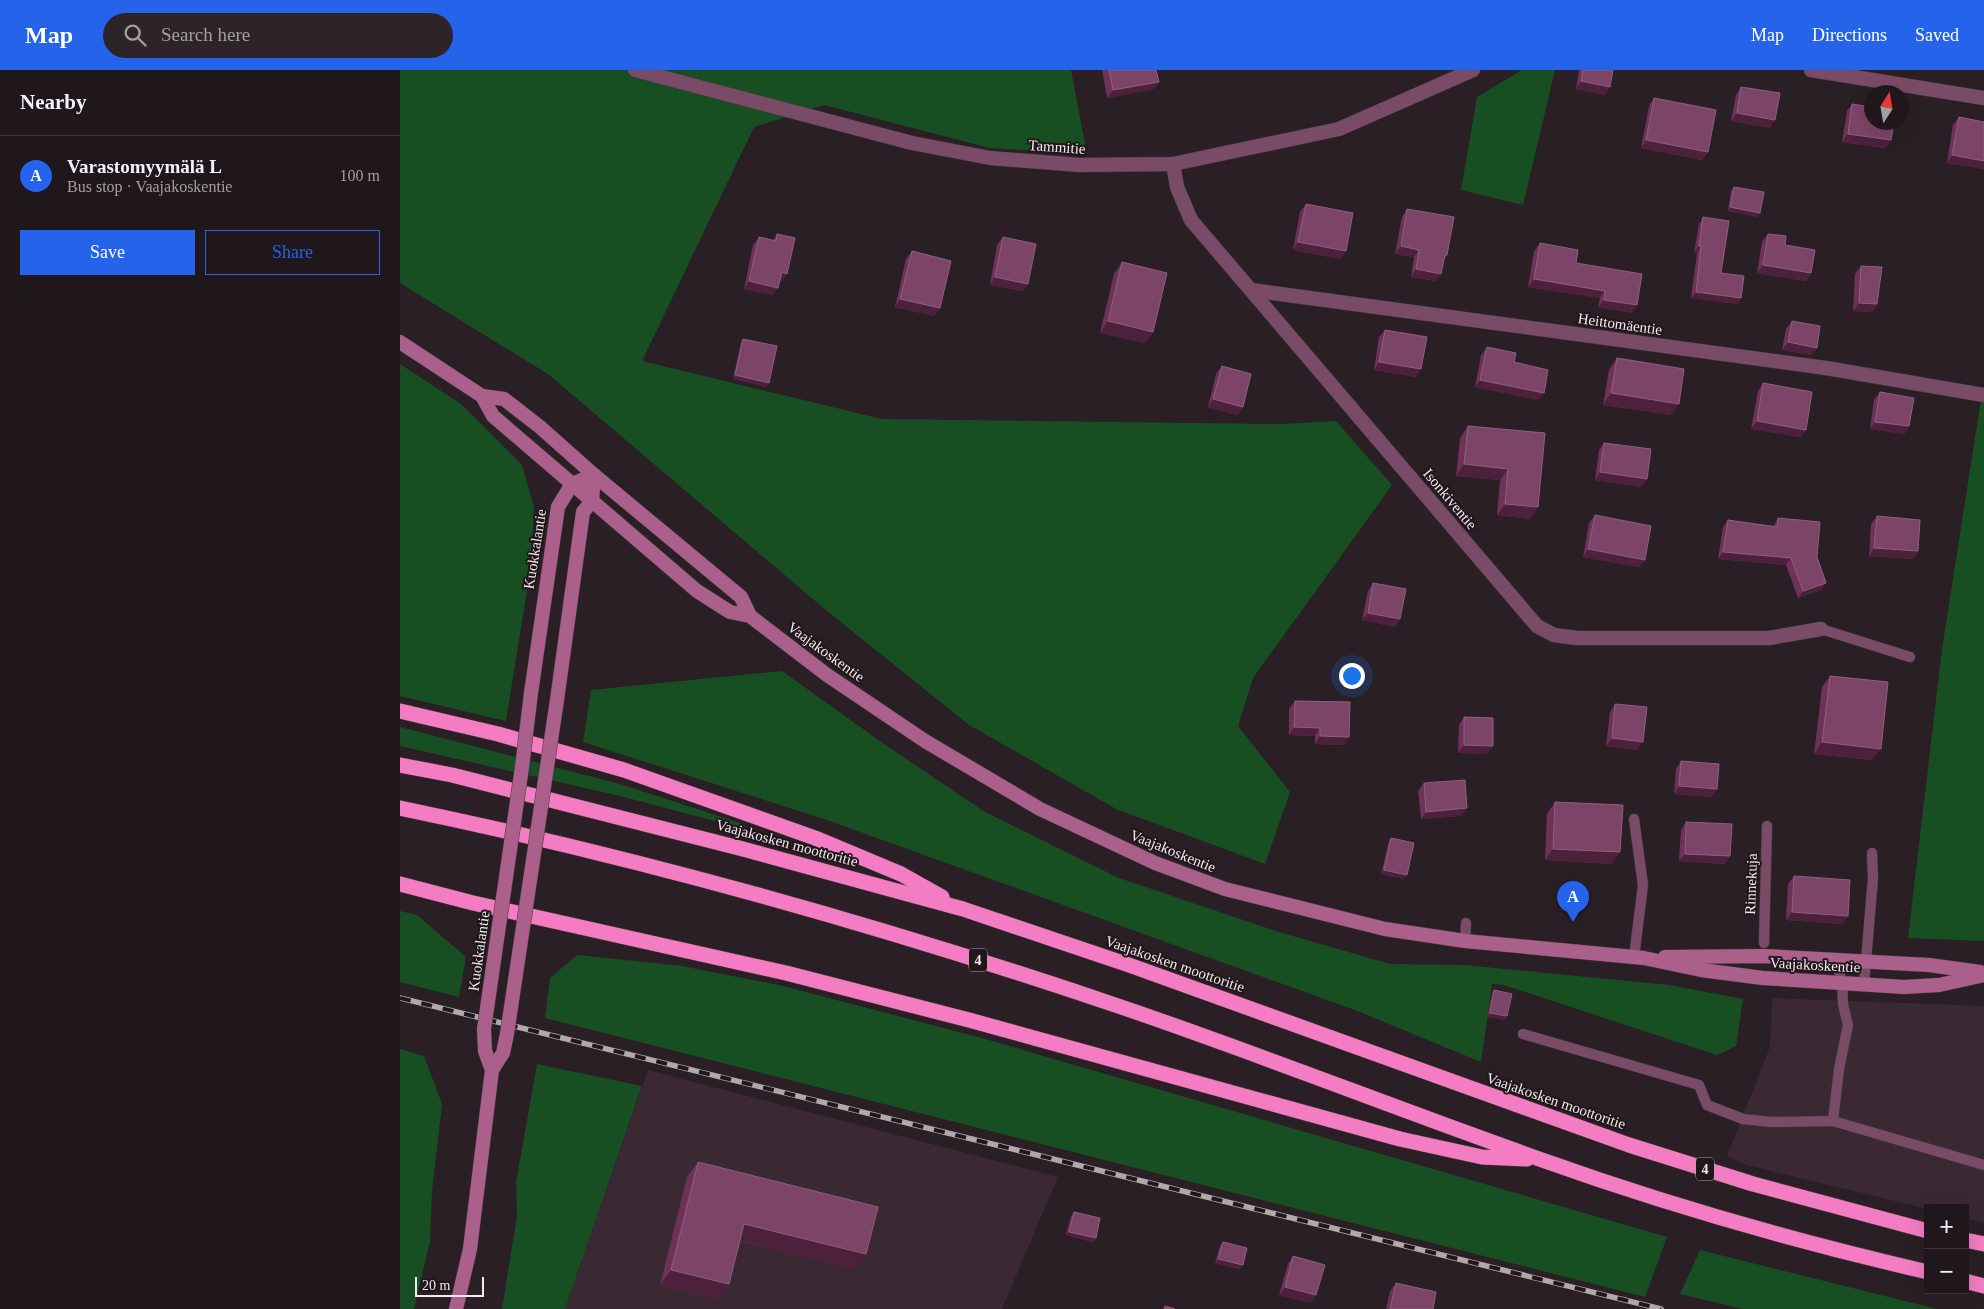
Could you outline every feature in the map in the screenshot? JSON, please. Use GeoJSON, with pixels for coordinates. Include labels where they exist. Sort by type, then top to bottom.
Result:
{"type":"FeatureCollection","features":[{"type":"Feature","properties":{"kind":"highway"},"geometry":{"type":"LineString","coordinates":[[400,711],[498,734],[624,770],[740,810],[901,874],[963,909]]}},
{"type":"Feature","properties":{"kind":"highway","name":"Vaajakosken moottoritie"},"geometry":{"type":"LineString","coordinates":[[400,765],[452,775],[743,849],[963,909],[1129,965],[1629,1145],[1753,1184],[1924,1230]]}},
{"type":"Feature","properties":{"kind":"highway","name":"4"},"geometry":{"type":"LineString","coordinates":[[400,808],[612,855],[733,888],[996,966],[1129,1010],[1541,1160],[1746,1225],[1924,1271]]}},
{"type":"Feature","properties":{"kind":"highway"},"geometry":{"type":"LineString","coordinates":[[400,884],[502,910],[786,973],[969,1020],[1400,1139],[1482,1157],[1541,1160]]}},
{"type":"Feature","properties":{"kind":"highway"},"geometry":{"type":"LineString","coordinates":[[1969,1241],[1984,1244]]}},
{"type":"Feature","properties":{"kind":"highway"},"geometry":{"type":"LineString","coordinates":[[1969,1282],[1984,1286]]}},
{"type":"Feature","properties":{"kind":"main road","name":"Vaajakoskentie"},"geometry":{"type":"LineString","coordinates":[[400,342],[482,396],[504,400],[540,427],[594,475],[737,593],[741,597],[750,616]]}},
{"type":"Feature","properties":{"kind":"main road","name":"Vaajakoskentie"},"geometry":{"type":"LineString","coordinates":[[482,396],[493,416],[697,591],[730,612],[750,616],[827,674],[925,741],[1040,809],[1098,838],[1155,863],[1225,889],[1385,929],[1465,941],[1639,957],[1701,970],[1763,978],[1904,987],[1939,985],[1984,974]]}},
{"type":"Feature","properties":{"kind":"main road"},"geometry":{"type":"LineString","coordinates":[[572,484],[594,475]]}},
{"type":"Feature","properties":{"kind":"main road","name":"Kuokkalantie"},"geometry":{"type":"LineString","coordinates":[[456,1309],[470,1249],[492,1070],[503,1052],[507,1034],[558,700],[582,512],[592,501],[594,475]]}},
{"type":"Feature","properties":{"kind":"main road","name":"Kuokkalantie"},"geometry":{"type":"LineString","coordinates":[[492,1070],[485,1051],[484,1029],[502,910],[530,693],[558,507],[572,484]]}},
{"type":"Feature","properties":{"kind":"main road","name":"Vaajakoskentie"},"geometry":{"type":"LineString","coordinates":[[1639,957],[1700,955],[1836,960],[1929,965],[1984,974]]}},
{"type":"Feature","properties":{"kind":"street","name":"Tammitie"},"geometry":{"type":"LineString","coordinates":[[635,70],[904,141],[990,158],[1079,165],[1173,164],[1339,129],[1473,70]]}},
{"type":"Feature","properties":{"kind":"street"},"geometry":{"type":"LineString","coordinates":[[1811,70],[1984,98]]}},
{"type":"Feature","properties":{"kind":"street","name":"Isonkiventie"},"geometry":{"type":"LineString","coordinates":[[1173,164],[1177,187],[1191,220],[1537,626],[1554,635],[1577,638],[1768,638],[1821,629]]}},
{"type":"Feature","properties":{"kind":"street","name":"Heittomäentie"},"geometry":{"type":"LineString","coordinates":[[1251,290],[1826,368],[1984,395]]}},
{"type":"Feature","properties":{"kind":"lane"},"geometry":{"type":"LineString","coordinates":[[1821,629],[1910,657]]}},
{"type":"Feature","properties":{"kind":"lane"},"geometry":{"type":"LineString","coordinates":[[1634,819],[1643,885],[1639,957]]}},
{"type":"Feature","properties":{"kind":"lane","name":"Rinnekuja"},"geometry":{"type":"LineString","coordinates":[[1764,943],[1767,826]]}},
{"type":"Feature","properties":{"kind":"lane"},"geometry":{"type":"LineString","coordinates":[[1864,984],[1873,878],[1872,853]]}},
{"type":"Feature","properties":{"kind":"lane"},"geometry":{"type":"LineString","coordinates":[[1465,941],[1466,923]]}},
{"type":"Feature","properties":{"kind":"lane"},"geometry":{"type":"LineString","coordinates":[[1833,1121],[1839,1069],[1848,1025],[1843,1004],[1842,982],[1836,960]]}},
{"type":"Feature","properties":{"kind":"lane"},"geometry":{"type":"LineString","coordinates":[[1524,1034],[1699,1086],[1707,1105],[1743,1119],[1771,1122],[1833,1121],[1984,1165]]}},
{"type":"Feature","properties":{"kind":"shaded area"},"geometry":{"type":"Polygon","coordinates":[[[1772,998],[1984,1006],[1984,1223],[1969,1219],[1969,1204],[1924,1204],[1924,1208],[1750,1166],[1727,1156],[1770,1047],[1772,998]]]}},
{"type":"Feature","properties":{"kind":"shaded area"},"geometry":{"type":"Polygon","coordinates":[[[648,1070],[1058,1177],[1002,1309],[565,1309],[648,1070]]]}},
{"type":"Feature","properties":{"kind":"green space"},"geometry":{"type":"Polygon","coordinates":[[[400,70],[1071,70],[1087,154],[990,148],[824,105],[754,127],[642,361],[882,419],[1282,424],[1336,421],[1392,485],[1253,678],[1238,726],[1290,792],[1265,864],[1116,809],[969,725],[821,606],[548,374],[400,283],[400,70]]]}},
{"type":"Feature","properties":{"kind":"green space"},"geometry":{"type":"Polygon","coordinates":[[[1522,70],[1555,70],[1523,205],[1461,190],[1477,97],[1522,70]]]}},
{"type":"Feature","properties":{"kind":"green space"},"geometry":{"type":"Polygon","coordinates":[[[400,364],[461,404],[522,465],[534,508],[530,572],[506,721],[400,696],[400,364]]]}},
{"type":"Feature","properties":{"kind":"green space"},"geometry":{"type":"Polygon","coordinates":[[[1982,393],[1984,393],[1984,941],[1908,938],[1942,649],[1982,393]]]}},
{"type":"Feature","properties":{"kind":"green space"},"geometry":{"type":"Polygon","coordinates":[[[782,671],[884,744],[985,812],[1119,878],[1279,932],[1390,964],[1464,965],[1669,985],[1743,999],[1736,1046],[1717,1055],[1504,985],[1492,984],[1481,1062],[1355,1010],[824,819],[583,742],[591,690],[782,671]]]}},
{"type":"Feature","properties":{"kind":"green space"},"geometry":{"type":"Polygon","coordinates":[[[400,727],[620,784],[737,822],[745,826],[745,829],[620,796],[400,746],[400,727]]]}},
{"type":"Feature","properties":{"kind":"green space"},"geometry":{"type":"Polygon","coordinates":[[[400,911],[417,915],[466,957],[459,997],[400,982],[400,911]]]}},
{"type":"Feature","properties":{"kind":"green space"},"geometry":{"type":"Polygon","coordinates":[[[577,955],[682,966],[783,986],[978,1037],[1667,1237],[1645,1297],[545,1018],[550,978],[577,955]]]}},
{"type":"Feature","properties":{"kind":"green space"},"geometry":{"type":"Polygon","coordinates":[[[400,1049],[424,1056],[442,1104],[432,1191],[430,1241],[414,1309],[400,1309],[400,1049]]]}},
{"type":"Feature","properties":{"kind":"green space"},"geometry":{"type":"Polygon","coordinates":[[[537,1064],[642,1086],[565,1309],[502,1309],[517,1216],[516,1183],[537,1064]]]}},
{"type":"Feature","properties":{"kind":"green space"},"geometry":{"type":"Polygon","coordinates":[[[1700,1250],[1937,1309],[1743,1309],[1680,1294],[1700,1250]]]}},
{"type":"Feature","properties":{"kind":"building"},"geometry":{"type":"Polygon","coordinates":[[[1109,70],[1156,70],[1159,82],[1113,90],[1109,70]]]}},
{"type":"Feature","properties":{"kind":"building"},"geometry":{"type":"Polygon","coordinates":[[[1583,70],[1613,70],[1610,87],[1581,81],[1583,70]]]}},
{"type":"Feature","properties":{"kind":"building"},"geometry":{"type":"Polygon","coordinates":[[[1741,87],[1780,93],[1775,120],[1737,113],[1741,87]]]}},
{"type":"Feature","properties":{"kind":"building"},"geometry":{"type":"Polygon","coordinates":[[[1654,98],[1716,110],[1708,152],[1646,140],[1654,98]]]}},
{"type":"Feature","properties":{"kind":"building"},"geometry":{"type":"Polygon","coordinates":[[[1852,104],[1864,106],[1864,130],[1893,130],[1891,140],[1848,134],[1852,104]]]}},
{"type":"Feature","properties":{"kind":"building"},"geometry":{"type":"Polygon","coordinates":[[[1959,117],[1984,122],[1984,161],[1952,155],[1959,117]]]}},
{"type":"Feature","properties":{"kind":"building"},"geometry":{"type":"Polygon","coordinates":[[[1734,187],[1764,192],[1760,213],[1730,207],[1734,187]]]}},
{"type":"Feature","properties":{"kind":"building"},"geometry":{"type":"Polygon","coordinates":[[[1306,204],[1353,213],[1346,251],[1298,242],[1306,204]]]}},
{"type":"Feature","properties":{"kind":"building"},"geometry":{"type":"Polygon","coordinates":[[[1407,209],[1454,217],[1447,255],[1445,255],[1441,274],[1416,269],[1419,250],[1401,246],[1407,209]]]}},
{"type":"Feature","properties":{"kind":"building"},"geometry":{"type":"Polygon","coordinates":[[[1703,217],[1729,221],[1721,273],[1744,276],[1741,298],[1696,292],[1703,217]]]}},
{"type":"Feature","properties":{"kind":"building"},"geometry":{"type":"Polygon","coordinates":[[[777,234],[795,238],[787,274],[782,272],[778,288],[749,281],[759,237],[776,241],[777,234]]]}},
{"type":"Feature","properties":{"kind":"building"},"geometry":{"type":"Polygon","coordinates":[[[1768,234],[1786,236],[1785,245],[1815,250],[1811,273],[1763,265],[1768,234]]]}},
{"type":"Feature","properties":{"kind":"building"},"geometry":{"type":"Polygon","coordinates":[[[1003,237],[1036,244],[1028,284],[995,277],[1003,237]]]}},
{"type":"Feature","properties":{"kind":"building"},"geometry":{"type":"Polygon","coordinates":[[[1540,243],[1578,250],[1576,263],[1642,274],[1637,305],[1604,300],[1605,291],[1534,279],[1540,243]]]}},
{"type":"Feature","properties":{"kind":"building"},"geometry":{"type":"Polygon","coordinates":[[[912,251],[951,261],[940,308],[900,299],[912,251]]]}},
{"type":"Feature","properties":{"kind":"building"},"geometry":{"type":"Polygon","coordinates":[[[1122,262],[1167,273],[1153,332],[1108,321],[1122,262]]]}},
{"type":"Feature","properties":{"kind":"building"},"geometry":{"type":"Polygon","coordinates":[[[1861,266],[1882,267],[1877,304],[1859,303],[1861,266]]]}},
{"type":"Feature","properties":{"kind":"building"},"geometry":{"type":"Polygon","coordinates":[[[1792,321],[1820,326],[1817,348],[1788,342],[1792,321]]]}},
{"type":"Feature","properties":{"kind":"building"},"geometry":{"type":"Polygon","coordinates":[[[1385,330],[1427,337],[1421,369],[1379,362],[1385,330]]]}},
{"type":"Feature","properties":{"kind":"building"},"geometry":{"type":"Polygon","coordinates":[[[743,339],[777,346],[769,383],[735,375],[743,339]]]}},
{"type":"Feature","properties":{"kind":"building"},"geometry":{"type":"Polygon","coordinates":[[[1487,347],[1516,353],[1514,362],[1548,370],[1544,393],[1480,380],[1487,347]]]}},
{"type":"Feature","properties":{"kind":"building"},"geometry":{"type":"Polygon","coordinates":[[[1617,358],[1684,369],[1679,404],[1611,393],[1617,358]]]}},
{"type":"Feature","properties":{"kind":"building"},"geometry":{"type":"Polygon","coordinates":[[[1222,366],[1251,374],[1243,407],[1213,399],[1222,366]]]}},
{"type":"Feature","properties":{"kind":"building"},"geometry":{"type":"Polygon","coordinates":[[[1763,383],[1812,392],[1806,430],[1757,421],[1763,383]]]}},
{"type":"Feature","properties":{"kind":"building"},"geometry":{"type":"Polygon","coordinates":[[[1880,392],[1914,398],[1909,426],[1875,422],[1880,392]]]}},
{"type":"Feature","properties":{"kind":"building"},"geometry":{"type":"Polygon","coordinates":[[[1468,426],[1545,433],[1538,507],[1505,504],[1508,469],[1464,464],[1468,426]]]}},
{"type":"Feature","properties":{"kind":"building"},"geometry":{"type":"Polygon","coordinates":[[[1604,443],[1651,449],[1647,479],[1600,472],[1604,443]]]}},
{"type":"Feature","properties":{"kind":"building"},"geometry":{"type":"Polygon","coordinates":[[[1595,515],[1651,526],[1645,560],[1588,549],[1595,515]]]}},
{"type":"Feature","properties":{"kind":"building"},"geometry":{"type":"Polygon","coordinates":[[[1877,516],[1920,520],[1918,551],[1874,548],[1877,516]]]}},
{"type":"Feature","properties":{"kind":"building"},"geometry":{"type":"Polygon","coordinates":[[[1778,518],[1820,522],[1817,557],[1826,583],[1803,591],[1791,558],[1723,552],[1728,520],[1777,527],[1778,518]]]}},
{"type":"Feature","properties":{"kind":"building"},"geometry":{"type":"Polygon","coordinates":[[[1373,583],[1406,589],[1400,619],[1368,613],[1373,583]]]}},
{"type":"Feature","properties":{"kind":"building"},"geometry":{"type":"Polygon","coordinates":[[[1830,676],[1888,682],[1881,749],[1822,742],[1830,676]]]}},
{"type":"Feature","properties":{"kind":"building"},"geometry":{"type":"Polygon","coordinates":[[[1295,701],[1350,702],[1349,737],[1320,736],[1320,728],[1294,727],[1295,701]]]}},
{"type":"Feature","properties":{"kind":"building"},"geometry":{"type":"Polygon","coordinates":[[[1615,704],[1647,707],[1643,742],[1612,738],[1615,704]]]}},
{"type":"Feature","properties":{"kind":"building"},"geometry":{"type":"Polygon","coordinates":[[[1464,717],[1493,718],[1493,746],[1464,745],[1464,717]]]}},
{"type":"Feature","properties":{"kind":"building"},"geometry":{"type":"Polygon","coordinates":[[[1681,761],[1719,764],[1717,789],[1679,786],[1681,761]]]}},
{"type":"Feature","properties":{"kind":"building"},"geometry":{"type":"Polygon","coordinates":[[[1465,780],[1467,808],[1426,812],[1424,783],[1465,780]]]}},
{"type":"Feature","properties":{"kind":"building"},"geometry":{"type":"Polygon","coordinates":[[[1555,802],[1623,805],[1620,852],[1553,849],[1555,802]]]}},
{"type":"Feature","properties":{"kind":"building"},"geometry":{"type":"Polygon","coordinates":[[[1686,822],[1732,824],[1730,856],[1685,854],[1686,822]]]}},
{"type":"Feature","properties":{"kind":"building"},"geometry":{"type":"Polygon","coordinates":[[[1391,838],[1414,843],[1407,875],[1384,870],[1391,838]]]}},
{"type":"Feature","properties":{"kind":"building"},"geometry":{"type":"Polygon","coordinates":[[[1794,876],[1850,880],[1848,916],[1792,912],[1794,876]]]}},
{"type":"Feature","properties":{"kind":"building"},"geometry":{"type":"Polygon","coordinates":[[[1494,990],[1512,994],[1507,1016],[1490,1013],[1494,990]]]}},
{"type":"Feature","properties":{"kind":"building"},"geometry":{"type":"Polygon","coordinates":[[[698,1162],[878,1207],[866,1254],[744,1224],[729,1284],[671,1270],[698,1162]]]}},
{"type":"Feature","properties":{"kind":"building"},"geometry":{"type":"Polygon","coordinates":[[[1074,1212],[1100,1218],[1096,1238],[1069,1232],[1074,1212]]]}},
{"type":"Feature","properties":{"kind":"building"},"geometry":{"type":"Polygon","coordinates":[[[1223,1242],[1247,1248],[1243,1265],[1218,1259],[1223,1242]]]}},
{"type":"Feature","properties":{"kind":"building"},"geometry":{"type":"Polygon","coordinates":[[[1293,1256],[1325,1265],[1316,1295],[1285,1287],[1293,1256]]]}},
{"type":"Feature","properties":{"kind":"building"},"geometry":{"type":"Polygon","coordinates":[[[1396,1283],[1436,1292],[1433,1309],[1390,1309],[1396,1283]]]}},
{"type":"Feature","properties":{"kind":"building"},"geometry":{"type":"Polygon","coordinates":[[[1165,1306],[1175,1309],[1164,1309],[1165,1306]]]}},
{"type":"Feature","properties":{"kind":"railway"},"geometry":{"type":"LineString","coordinates":[[400,998],[1661,1309]]}},
{"type":"Feature","properties":{"kind":"place","name":"Varastomyymälä L"},"geometry":{"type":"Point","coordinates":[1573,922]}}]}
